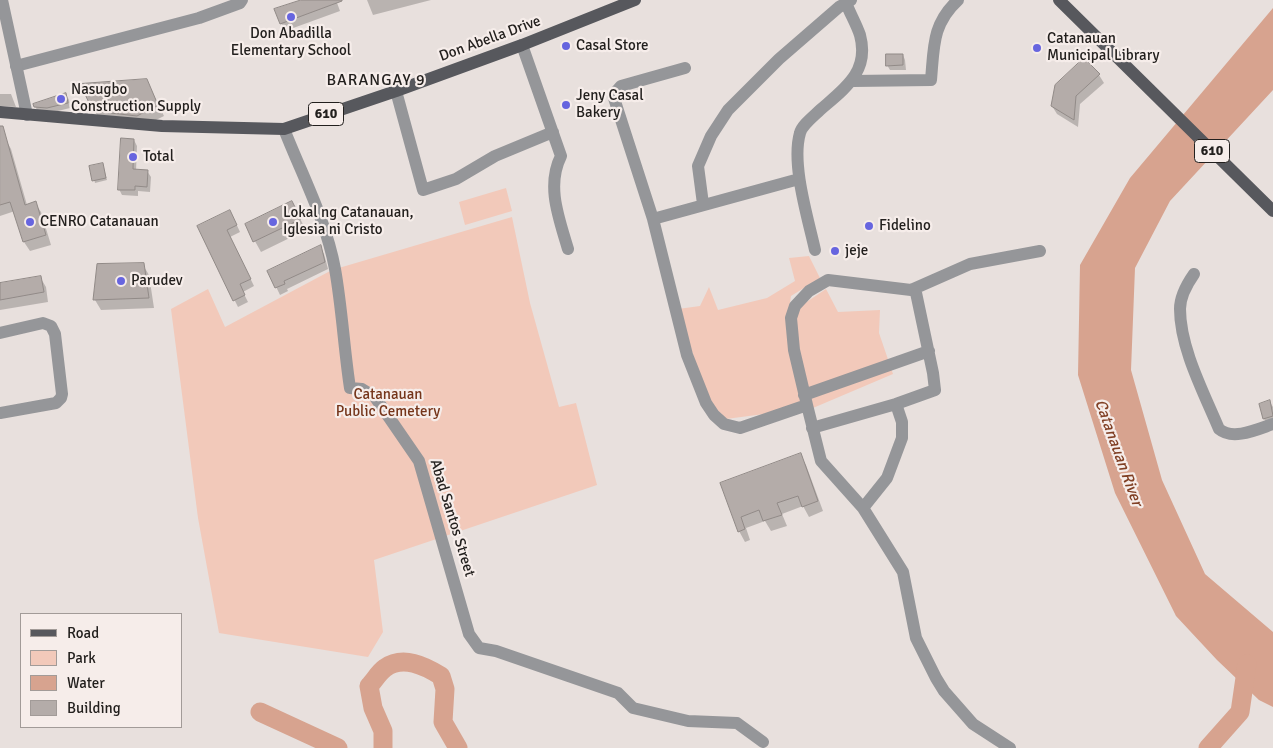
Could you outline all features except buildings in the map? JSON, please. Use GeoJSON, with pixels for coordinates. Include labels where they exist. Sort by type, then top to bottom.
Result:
{"type":"FeatureCollection","features":[{"type":"Feature","properties":{"kind":"main road","name":"Don Abella Drive"},"geometry":{"type":"LineString","coordinates":[[0,112],[162,126],[284,129],[522,46],[635,0]]}},
{"type":"Feature","properties":{"kind":"main road","name":"610"},"geometry":{"type":"LineString","coordinates":[[1059,0],[1273,211]]}},
{"type":"Feature","properties":{"kind":"street"},"geometry":{"type":"LineString","coordinates":[[2,0],[27,115]]}},
{"type":"Feature","properties":{"kind":"street"},"geometry":{"type":"LineString","coordinates":[[16,66],[199,18],[240,3],[242,0]]}},
{"type":"Feature","properties":{"kind":"street"},"geometry":{"type":"LineString","coordinates":[[703,204],[698,166],[711,136],[728,110],[779,59],[847,1],[860,36],[862,61],[853,81],[813,116],[800,131],[798,154],[799,179],[815,250]]}},
{"type":"Feature","properties":{"kind":"street"},"geometry":{"type":"LineString","coordinates":[[853,81],[931,80],[936,33],[951,2]]}},
{"type":"Feature","properties":{"kind":"street"},"geometry":{"type":"LineString","coordinates":[[522,46],[561,156],[556,166],[553,181],[556,206],[568,249]]}},
{"type":"Feature","properties":{"kind":"street"},"geometry":{"type":"LineString","coordinates":[[685,68],[621,86],[614,94],[652,219],[687,355],[706,403],[714,415],[724,424],[740,428],[929,351]]}},
{"type":"Feature","properties":{"kind":"street"},"geometry":{"type":"LineString","coordinates":[[396,91],[423,190],[456,179],[495,156],[553,132]]}},
{"type":"Feature","properties":{"kind":"street","name":"Abad Santos Street"},"geometry":{"type":"LineString","coordinates":[[284,129],[319,211],[329,243],[335,269],[350,388],[362,389],[375,397],[419,461],[469,634],[479,648],[618,692],[632,708],[688,721],[737,723],[764,742]]}},
{"type":"Feature","properties":{"kind":"street"},"geometry":{"type":"LineString","coordinates":[[652,219],[799,179]]}},
{"type":"Feature","properties":{"kind":"street"},"geometry":{"type":"LineString","coordinates":[[1010,748],[973,724],[944,691],[916,638],[903,572],[863,508],[821,461],[794,350],[791,318],[796,306],[808,292],[828,280],[911,290],[970,264],[1040,251]]}},
{"type":"Feature","properties":{"kind":"street"},"geometry":{"type":"LineString","coordinates":[[1194,274],[1185,289],[1180,307],[1181,325],[1193,367],[1219,429],[1228,433],[1241,434],[1273,424]]}},
{"type":"Feature","properties":{"kind":"street"},"geometry":{"type":"LineString","coordinates":[[812,428],[896,404],[935,390],[916,288]]}},
{"type":"Feature","properties":{"kind":"street"},"geometry":{"type":"LineString","coordinates":[[0,333],[43,323],[51,326],[55,334],[62,394],[56,403],[0,414]]}},
{"type":"Feature","properties":{"kind":"street"},"geometry":{"type":"LineString","coordinates":[[863,508],[887,478],[902,438],[902,422],[896,404]]}},
{"type":"Feature","properties":{"kind":"green space"},"geometry":{"type":"Polygon","coordinates":[[[506,188],[512,211],[465,225],[459,202],[506,188]]]}},
{"type":"Feature","properties":{"kind":"green space","name":"Catanauan Public Cemetery"},"geometry":{"type":"Polygon","coordinates":[[[512,217],[530,303],[559,407],[576,403],[597,485],[374,560],[383,632],[368,657],[219,633],[198,518],[171,309],[208,289],[225,327],[332,270],[512,217]]]}},
{"type":"Feature","properties":{"kind":"green space"},"geometry":{"type":"Polygon","coordinates":[[[809,256],[820,278],[791,296],[786,328],[802,402],[764,414],[726,419],[708,400],[678,309],[700,306],[709,287],[718,310],[767,298],[795,281],[789,258],[809,256]]]}},
{"type":"Feature","properties":{"kind":"green space"},"geometry":{"type":"Polygon","coordinates":[[[826,289],[838,312],[880,310],[879,333],[893,374],[813,408],[791,318],[805,303],[826,289]]]}},
{"type":"Feature","properties":{"kind":"water","name":"Catanauan River"},"geometry":{"type":"Polygon","coordinates":[[[1273,8],[1273,90],[1170,201],[1135,268],[1131,370],[1162,480],[1205,574],[1273,632],[1273,707],[1259,700],[1217,660],[1176,616],[1115,493],[1078,375],[1080,265],[1130,178],[1273,8]]]}},
{"type":"Feature","properties":{"kind":"waterway"},"geometry":{"type":"LineString","coordinates":[[383,748],[383,731],[373,708],[369,686],[385,668],[399,662],[414,663],[441,676],[445,689],[443,722],[458,748]]}},
{"type":"Feature","properties":{"kind":"waterway"},"geometry":{"type":"LineString","coordinates":[[1208,748],[1240,712],[1247,664]]}},
{"type":"Feature","properties":{"kind":"waterway"},"geometry":{"type":"LineString","coordinates":[[260,712],[338,748]]}},
{"type":"Feature","properties":{"kind":"place","name":"Don Abadilla Elementary School"},"geometry":{"type":"Point","coordinates":[291,17]}},
{"type":"Feature","properties":{"kind":"place","name":"Casal Store"},"geometry":{"type":"Point","coordinates":[566,46]}},
{"type":"Feature","properties":{"kind":"place","name":"Catanauan Municipal Library"},"geometry":{"type":"Point","coordinates":[1037,48]}},
{"type":"Feature","properties":{"kind":"place","name":"Nasugbo Construction Supply"},"geometry":{"type":"Point","coordinates":[61,99]}},
{"type":"Feature","properties":{"kind":"place","name":"Jeny Casal Bakery"},"geometry":{"type":"Point","coordinates":[566,105]}},
{"type":"Feature","properties":{"kind":"place","name":"Total"},"geometry":{"type":"Point","coordinates":[133,157]}},
{"type":"Feature","properties":{"kind":"place","name":"CENRO Catanauan"},"geometry":{"type":"Point","coordinates":[30,222]}},
{"type":"Feature","properties":{"kind":"place","name":"Lokal ng Catanauan, Iglesia ni Cristo"},"geometry":{"type":"Point","coordinates":[273,222]}},
{"type":"Feature","properties":{"kind":"place","name":"Fidelino"},"geometry":{"type":"Point","coordinates":[869,226]}},
{"type":"Feature","properties":{"kind":"place","name":"jeje"},"geometry":{"type":"Point","coordinates":[835,251]}},
{"type":"Feature","properties":{"kind":"place","name":"Parudev"},"geometry":{"type":"Point","coordinates":[121,281]}},
{"type":"Feature","properties":{"kind":"district","name":"BARANGAY 9"},"geometry":{"type":"Point","coordinates":[376,81]}}]}
